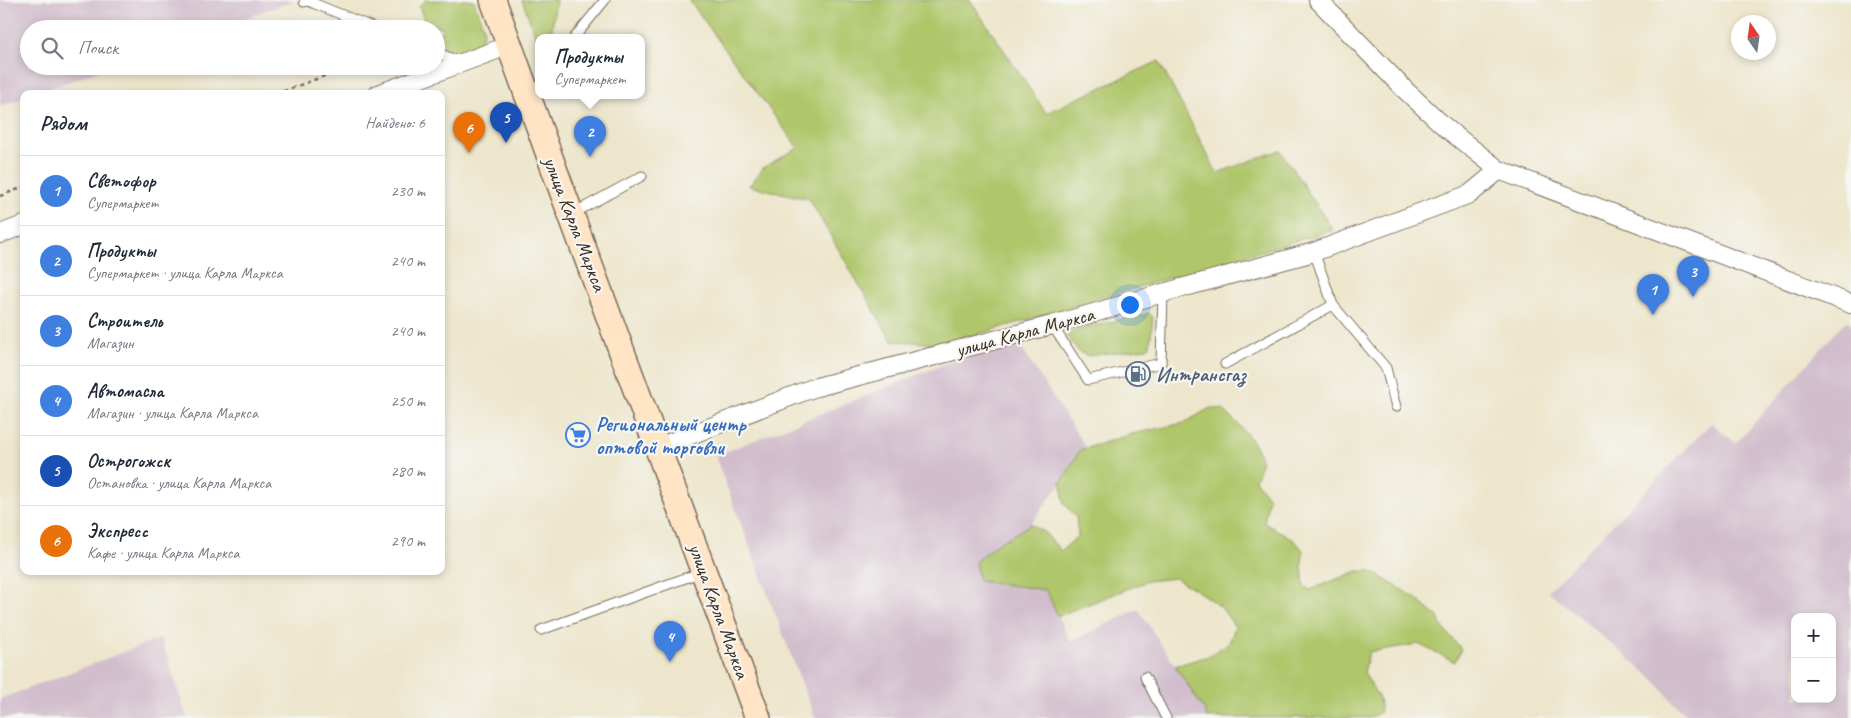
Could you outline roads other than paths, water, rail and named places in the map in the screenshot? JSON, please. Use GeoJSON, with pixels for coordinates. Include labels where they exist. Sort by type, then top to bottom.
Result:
{"type":"FeatureCollection","features":[{"type":"Feature","properties":{"kind":"main road","name":"улица Карла Маркса"},"geometry":{"type":"LineString","coordinates":[[493,0],[531,93],[571,214],[758,718]]}},
{"type":"Feature","properties":{"kind":"street"},"geometry":{"type":"LineString","coordinates":[[1318,0],[1404,89],[1446,128],[1499,170],[1851,304]]}},
{"type":"Feature","properties":{"kind":"street"},"geometry":{"type":"LineString","coordinates":[[445,68],[510,45]]}},
{"type":"Feature","properties":{"kind":"street"},"geometry":{"type":"LineString","coordinates":[[388,90],[428,75]]}},
{"type":"Feature","properties":{"kind":"street","name":"улица Карла Маркса"},"geometry":{"type":"LineString","coordinates":[[659,447],[813,388],[1052,325],[1314,252],[1470,194],[1499,170]]}},
{"type":"Feature","properties":{"kind":"street"},"geometry":{"type":"LineString","coordinates":[[0,234],[20,226]]}},
{"type":"Feature","properties":{"kind":"lane"},"geometry":{"type":"LineString","coordinates":[[577,34],[604,0]]}},
{"type":"Feature","properties":{"kind":"lane"},"geometry":{"type":"LineString","coordinates":[[304,2],[308,1],[355,20]]}},
{"type":"Feature","properties":{"kind":"lane"},"geometry":{"type":"LineString","coordinates":[[445,55],[462,62]]}},
{"type":"Feature","properties":{"kind":"lane"},"geometry":{"type":"LineString","coordinates":[[571,214],[642,176]]}},
{"type":"Feature","properties":{"kind":"lane"},"geometry":{"type":"LineString","coordinates":[[1314,252],[1333,305],[1386,368],[1396,407]]}},
{"type":"Feature","properties":{"kind":"lane"},"geometry":{"type":"LineString","coordinates":[[1052,325],[1088,380],[1162,363],[1163,293]]}},
{"type":"Feature","properties":{"kind":"lane"},"geometry":{"type":"LineString","coordinates":[[1225,364],[1333,305]]}},
{"type":"Feature","properties":{"kind":"lane"},"geometry":{"type":"LineString","coordinates":[[541,630],[704,571]]}},
{"type":"Feature","properties":{"kind":"lane"},"geometry":{"type":"LineString","coordinates":[[1145,677],[1166,718]]}},
{"type":"Feature","properties":{"kind":"place","name":"Острогожск"},"geometry":{"type":"Point","coordinates":[506,143]}},
{"type":"Feature","properties":{"kind":"place","name":"Экспресс"},"geometry":{"type":"Point","coordinates":[469,153]}},
{"type":"Feature","properties":{"kind":"place","name":"Продукты"},"geometry":{"type":"Point","coordinates":[590,157]}},
{"type":"Feature","properties":{"kind":"place","name":"Строитель"},"geometry":{"type":"Point","coordinates":[1693,297]}},
{"type":"Feature","properties":{"kind":"place","name":"Светофор"},"geometry":{"type":"Point","coordinates":[1653,315]}},
{"type":"Feature","properties":{"kind":"place","name":"Интрансгаз"},"geometry":{"type":"Point","coordinates":[1138,374]}},
{"type":"Feature","properties":{"kind":"place","name":"Региональный центр оптовой торговли"},"geometry":{"type":"Point","coordinates":[578,435]}},
{"type":"Feature","properties":{"kind":"place","name":"Автомасла"},"geometry":{"type":"Point","coordinates":[670,662]}}]}
